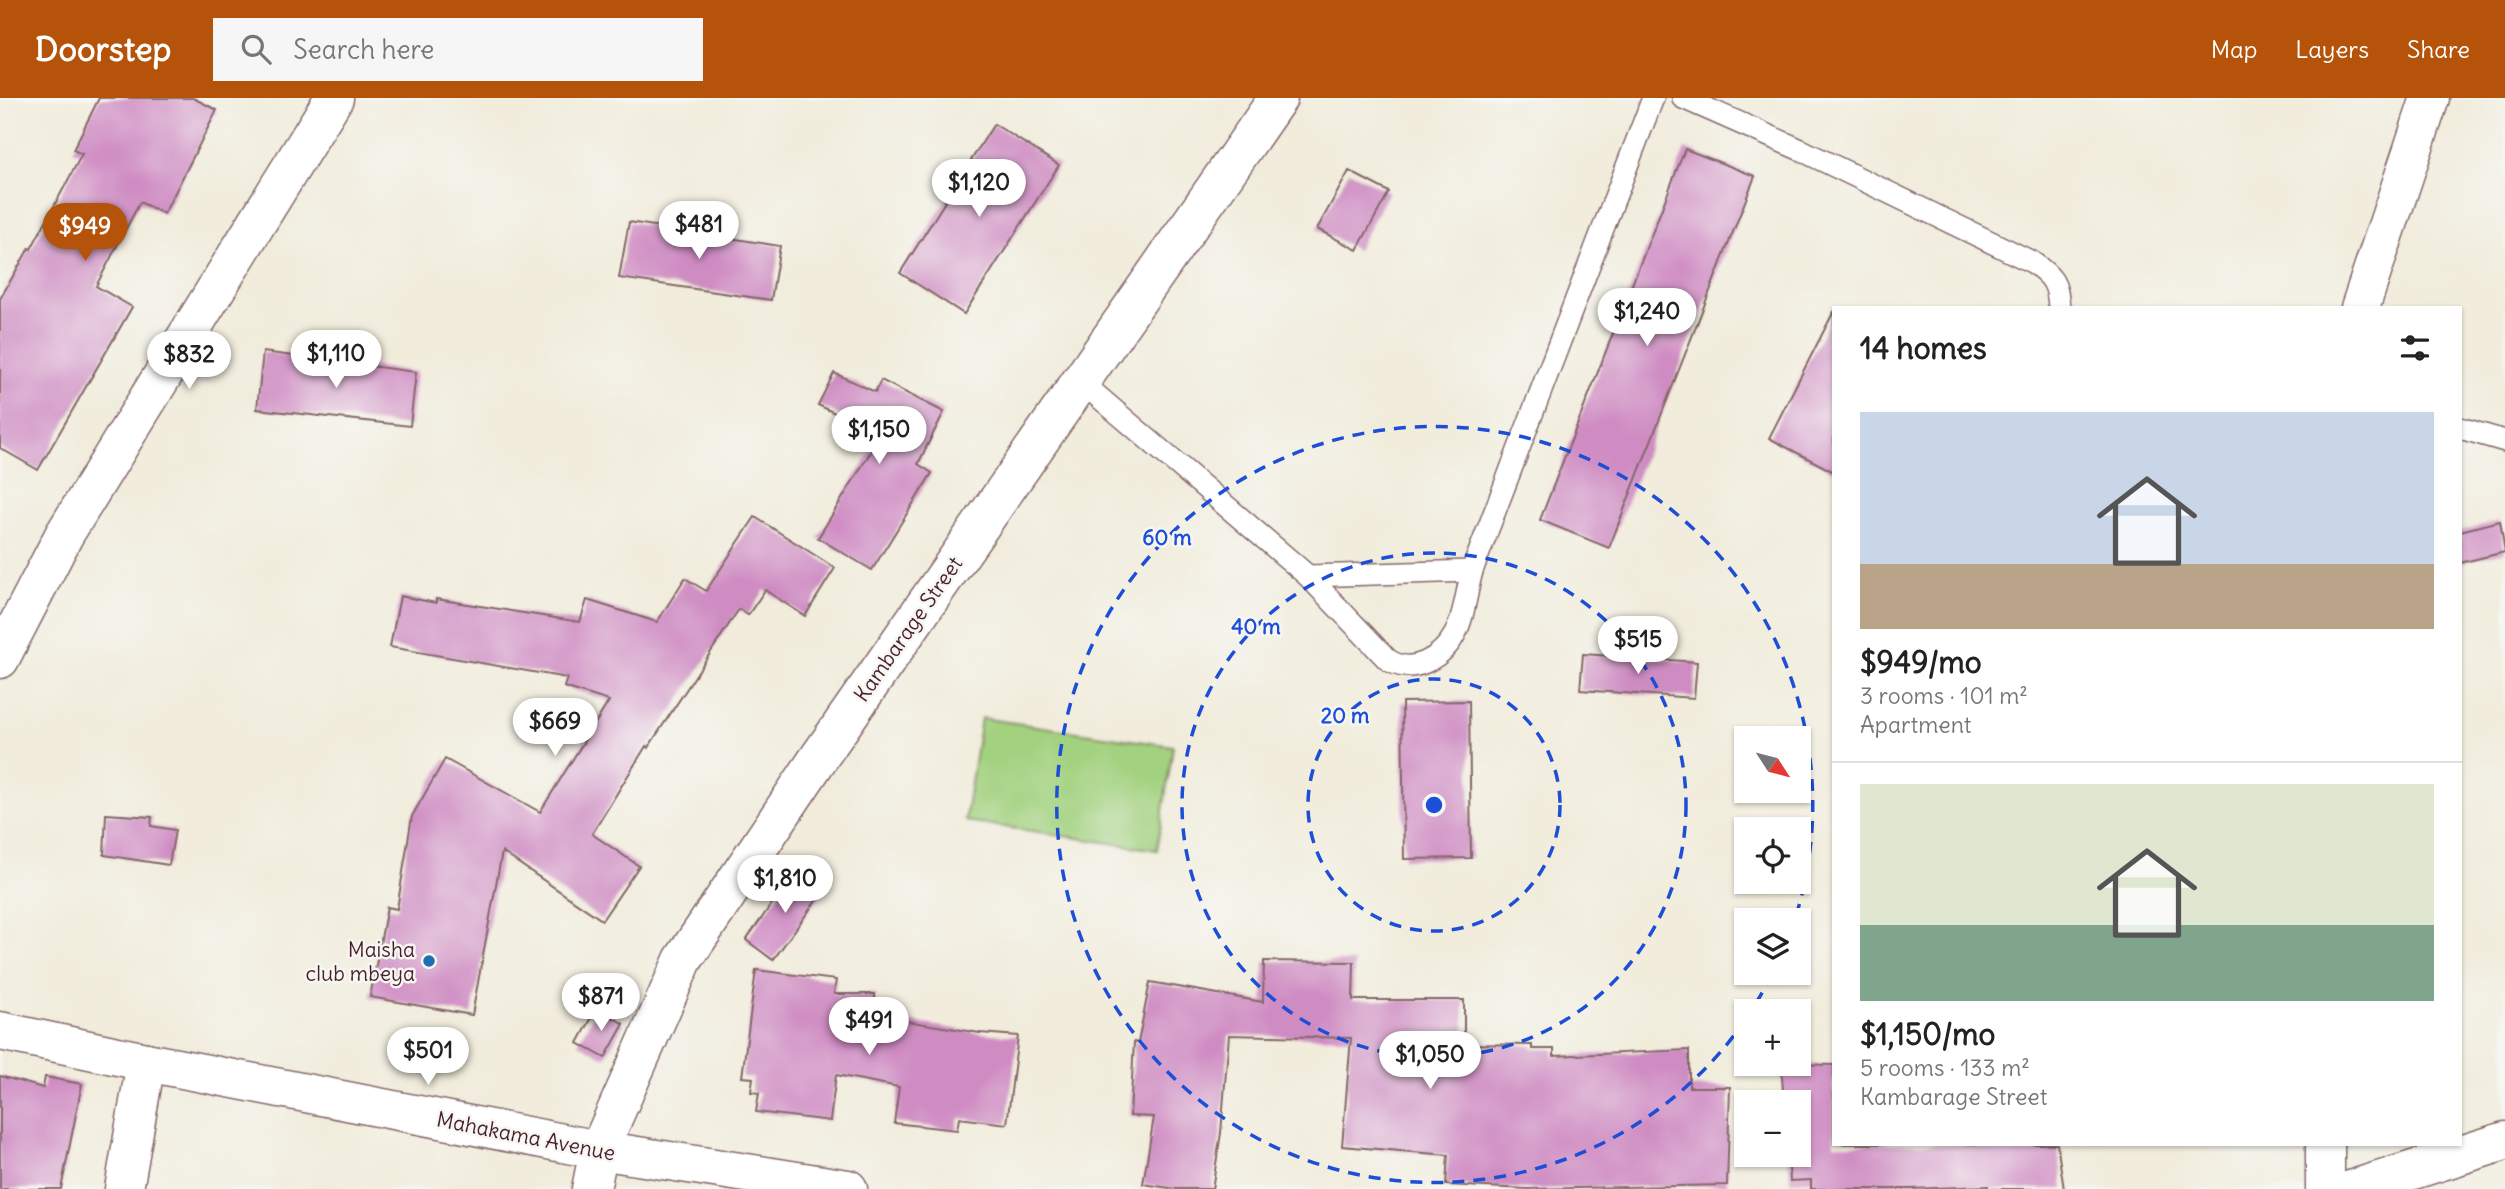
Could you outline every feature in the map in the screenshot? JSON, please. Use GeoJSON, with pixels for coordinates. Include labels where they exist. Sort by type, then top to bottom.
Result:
{"type":"FeatureCollection","features":[{"type":"Feature","properties":{"kind":"street"},"geometry":{"type":"LineString","coordinates":[[0,659],[64,535],[334,98]]}},
{"type":"Feature","properties":{"kind":"street","name":"Kambarage Street"},"geometry":{"type":"LineString","coordinates":[[591,1189],[599,1150],[683,960],[818,759],[1278,98]]}},
{"type":"Feature","properties":{"kind":"street"},"geometry":{"type":"LineString","coordinates":[[2361,306],[2430,98]]}},
{"type":"Feature","properties":{"kind":"street","name":"Mahakama Avenue"},"geometry":{"type":"LineString","coordinates":[[0,1031],[599,1150],[848,1189]]}},
{"type":"Feature","properties":{"kind":"street"},"geometry":{"type":"LineString","coordinates":[[124,1189],[146,1062]]}},
{"type":"Feature","properties":{"kind":"street"},"geometry":{"type":"LineString","coordinates":[[2353,1189],[2443,1153],[2505,1141]]}},
{"type":"Feature","properties":{"kind":"street"},"geometry":{"type":"LineString","coordinates":[[2325,1146],[2325,1189]]}},
{"type":"Feature","properties":{"kind":"lane"},"geometry":{"type":"LineString","coordinates":[[1080,381],[1308,576],[1395,666],[1405,668],[1421,664],[1435,656],[1455,634],[1472,571],[1653,98]]}},
{"type":"Feature","properties":{"kind":"lane"},"geometry":{"type":"LineString","coordinates":[[1683,98],[1801,150],[2032,262],[2051,275],[2059,293],[2059,306]]}},
{"type":"Feature","properties":{"kind":"lane"},"geometry":{"type":"LineString","coordinates":[[2462,429],[2505,441]]}},
{"type":"Feature","properties":{"kind":"lane"},"geometry":{"type":"LineString","coordinates":[[1308,576],[1472,571]]}},
{"type":"Feature","properties":{"kind":"green space"},"geometry":{"type":"Polygon","coordinates":[[[981,718],[1173,746],[1157,850],[965,821],[981,718]]]}},
{"type":"Feature","properties":{"kind":"building"},"geometry":{"type":"Polygon","coordinates":[[[99,98],[193,98],[217,110],[164,214],[140,202],[96,286],[132,307],[38,470],[0,448],[0,299],[29,248],[31,249],[82,154],[73,150],[99,98]]]}},
{"type":"Feature","properties":{"kind":"building"},"geometry":{"type":"Polygon","coordinates":[[[994,124],[1059,165],[964,314],[900,273],[994,124]]]}},
{"type":"Feature","properties":{"kind":"building"},"geometry":{"type":"Polygon","coordinates":[[[1685,149],[1755,176],[1609,548],[1540,520],[1685,149]]]}},
{"type":"Feature","properties":{"kind":"building"},"geometry":{"type":"Polygon","coordinates":[[[1349,171],[1389,192],[1357,250],[1317,229],[1349,171]]]}},
{"type":"Feature","properties":{"kind":"building"},"geometry":{"type":"Polygon","coordinates":[[[629,222],[780,246],[771,300],[619,278],[629,222]]]}},
{"type":"Feature","properties":{"kind":"building"},"geometry":{"type":"Polygon","coordinates":[[[1832,315],[1832,471],[1769,438],[1832,315]]]}},
{"type":"Feature","properties":{"kind":"building"},"geometry":{"type":"Polygon","coordinates":[[[263,352],[416,372],[410,426],[257,409],[263,352]]]}},
{"type":"Feature","properties":{"kind":"building"},"geometry":{"type":"Polygon","coordinates":[[[834,373],[875,392],[881,380],[944,412],[918,464],[932,473],[872,570],[818,538],[881,435],[818,405],[834,373]]]}},
{"type":"Feature","properties":{"kind":"building"},"geometry":{"type":"Polygon","coordinates":[[[755,517],[835,568],[805,616],[765,590],[748,615],[739,609],[648,748],[646,746],[592,834],[639,866],[602,920],[502,852],[472,1015],[370,997],[387,907],[397,909],[412,816],[445,759],[540,812],[609,701],[564,687],[567,678],[390,647],[400,596],[436,603],[436,599],[580,622],[587,600],[657,622],[685,578],[706,591],[755,517]]]}},
{"type":"Feature","properties":{"kind":"building"},"geometry":{"type":"Polygon","coordinates":[[[2500,521],[2505,552],[2462,563],[2462,530],[2500,521]]]}},
{"type":"Feature","properties":{"kind":"building"},"geometry":{"type":"Polygon","coordinates":[[[1583,654],[1697,662],[1694,698],[1580,690],[1583,654]]]}},
{"type":"Feature","properties":{"kind":"building"},"geometry":{"type":"Polygon","coordinates":[[[1469,701],[1471,858],[1404,859],[1402,702],[1469,701]]]}},
{"type":"Feature","properties":{"kind":"building"},"geometry":{"type":"Polygon","coordinates":[[[106,814],[152,817],[151,826],[175,830],[169,865],[104,855],[106,814]]]}},
{"type":"Feature","properties":{"kind":"building"},"geometry":{"type":"Polygon","coordinates":[[[796,870],[824,890],[773,960],[746,940],[796,870]]]}},
{"type":"Feature","properties":{"kind":"building"},"geometry":{"type":"Polygon","coordinates":[[[1264,961],[1354,962],[1353,1000],[1464,1000],[1464,1044],[1532,1045],[1532,1049],[1554,1049],[1554,1056],[1689,1050],[1689,1087],[1730,1087],[1727,1185],[1527,1189],[1446,1185],[1448,1155],[1342,1146],[1351,1038],[1229,1035],[1221,1133],[1212,1189],[1176,1189],[1143,1184],[1154,1117],[1130,1116],[1134,1042],[1138,1043],[1150,982],[1263,1002],[1264,961]]]}},
{"type":"Feature","properties":{"kind":"building"},"geometry":{"type":"Polygon","coordinates":[[[756,970],[836,980],[834,994],[875,994],[875,1016],[980,1033],[1018,1036],[1007,1124],[959,1118],[957,1130],[894,1123],[899,1087],[836,1075],[830,1121],[756,1112],[759,1093],[751,1092],[753,1078],[742,1077],[756,970]]]}},
{"type":"Feature","properties":{"kind":"building"},"geometry":{"type":"Polygon","coordinates":[[[597,1008],[624,1024],[605,1058],[578,1043],[597,1008]]]}},
{"type":"Feature","properties":{"kind":"building"},"geometry":{"type":"Polygon","coordinates":[[[1811,1065],[1832,1065],[1832,1146],[2057,1146],[2064,1189],[1988,1189],[1988,1186],[1811,1189],[1811,1180],[1790,1181],[1789,1167],[1811,1167],[1811,1090],[1783,1090],[1782,1076],[1811,1076],[1811,1065]]]}},
{"type":"Feature","properties":{"kind":"building"},"geometry":{"type":"Polygon","coordinates":[[[0,1076],[43,1088],[45,1077],[82,1084],[61,1189],[0,1189],[0,1076]]]}},
{"type":"Feature","properties":{"kind":"place","name":"Maisha club mbeya"},"geometry":{"type":"Point","coordinates":[429,961]}}]}
